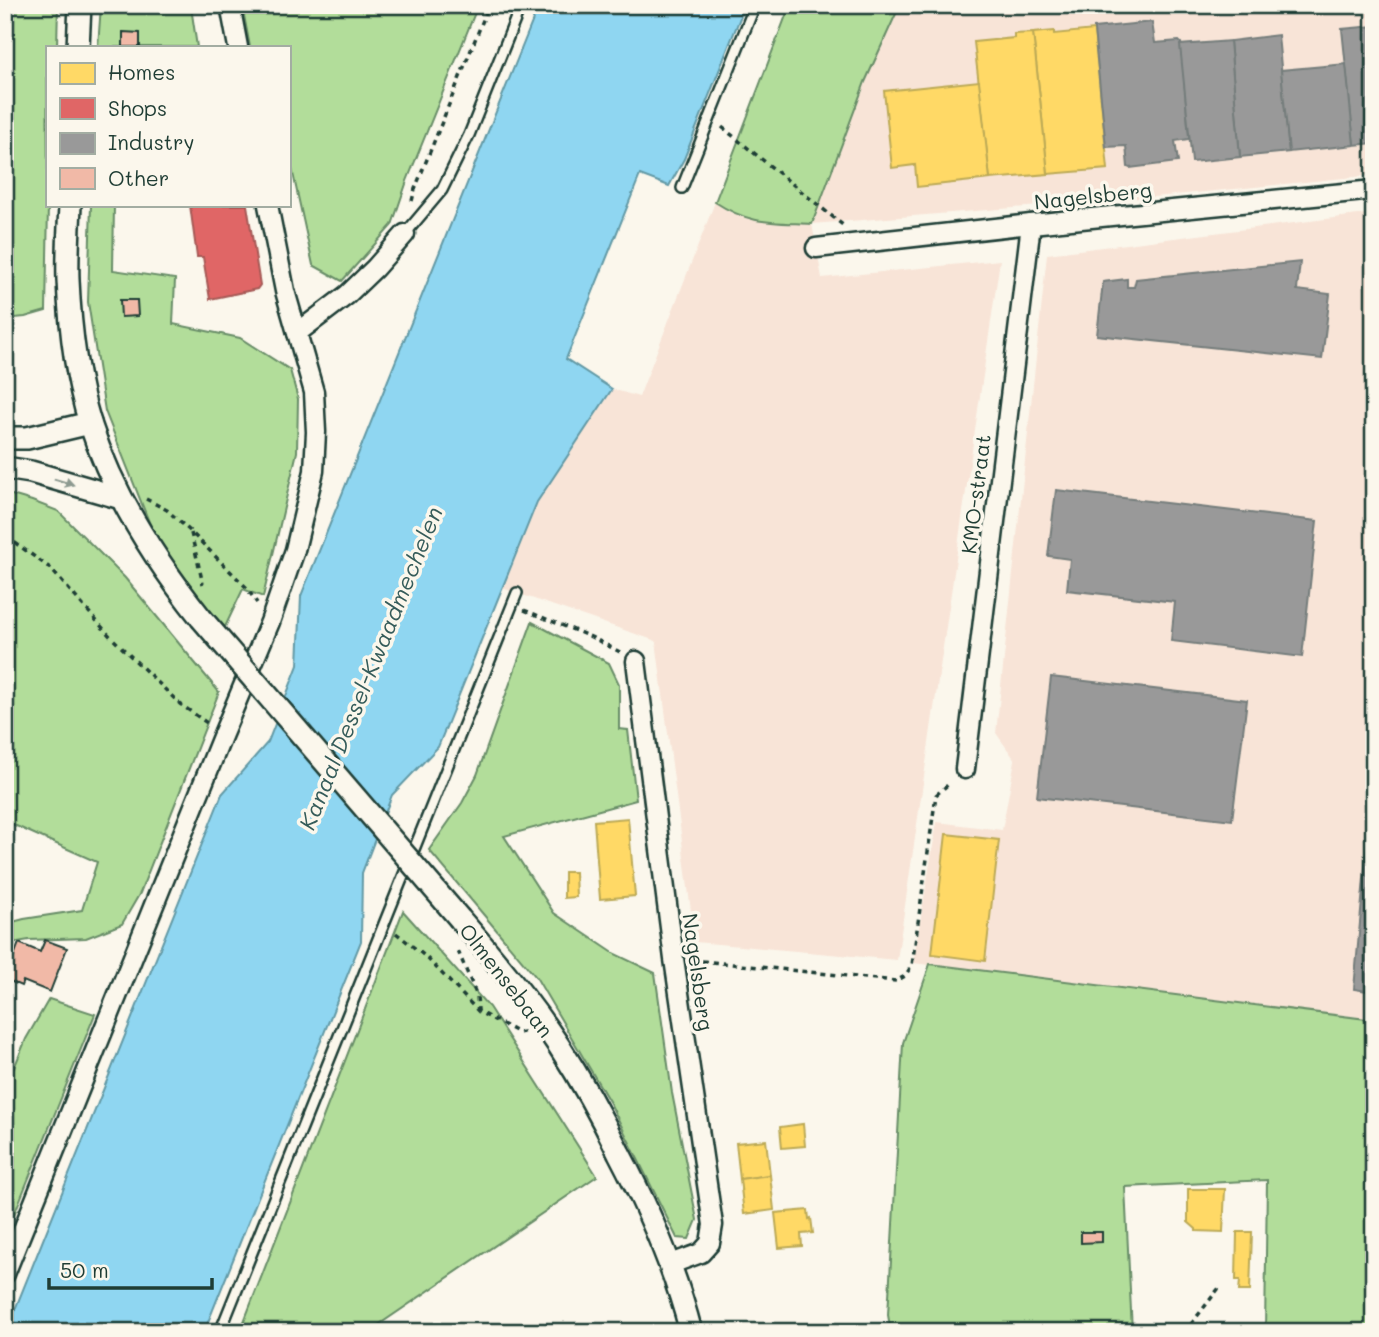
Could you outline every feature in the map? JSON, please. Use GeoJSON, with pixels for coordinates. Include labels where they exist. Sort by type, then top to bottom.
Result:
{"type":"FeatureCollection","features":[{"type":"Feature","properties":{"kind":"street"},"geometry":{"type":"LineString","coordinates":[[78,46],[80,5]]}},
{"type":"Feature","properties":{"kind":"street"},"geometry":{"type":"LineString","coordinates":[[230,5],[238,46]]}},
{"type":"Feature","properties":{"kind":"street","name":"Nagelsberg"},"geometry":{"type":"LineString","coordinates":[[816,248],[1374,190]]}},
{"type":"Feature","properties":{"kind":"street","name":"Olmensebaan"},"geometry":{"type":"LineString","coordinates":[[70,206],[68,278],[78,370],[90,423],[121,498],[135,524],[172,582],[201,618],[493,957],[544,1025],[594,1104],[641,1195],[671,1265],[691,1332]]}},
{"type":"Feature","properties":{"kind":"street"},"geometry":{"type":"LineString","coordinates":[[5,1274],[270,622],[295,550],[314,471],[314,392],[285,290],[268,206]]}},
{"type":"Feature","properties":{"kind":"street","name":"KMO-straat"},"geometry":{"type":"LineString","coordinates":[[965,769],[1031,224]]}},
{"type":"Feature","properties":{"kind":"street"},"geometry":{"type":"LineString","coordinates":[[297,333],[347,295],[405,234]]}},
{"type":"Feature","properties":{"kind":"street"},"geometry":{"type":"LineString","coordinates":[[5,438],[27,438],[90,423]]}},
{"type":"Feature","properties":{"kind":"street"},"geometry":{"type":"LineString","coordinates":[[5,468],[31,472],[121,498]]}},
{"type":"Feature","properties":{"kind":"street","name":"Nagelsberg"},"geometry":{"type":"LineString","coordinates":[[636,661],[674,959],[713,1224],[709,1243],[701,1253],[671,1265]]}},
{"type":"Feature","properties":{"kind":"lane"},"geometry":{"type":"LineString","coordinates":[[405,234],[442,190],[469,135],[521,5]]}},
{"type":"Feature","properties":{"kind":"lane"},"geometry":{"type":"LineString","coordinates":[[682,188],[755,5]]}},
{"type":"Feature","properties":{"kind":"lane"},"geometry":{"type":"LineString","coordinates":[[220,1332],[517,593]]}},
{"type":"Feature","properties":{"kind":"path"},"geometry":{"type":"LineString","coordinates":[[405,234],[415,189],[489,5]]}},
{"type":"Feature","properties":{"kind":"path"},"geometry":{"type":"LineString","coordinates":[[710,117],[864,242]]}},
{"type":"Feature","properties":{"kind":"path"},"geometry":{"type":"LineString","coordinates":[[121,498],[138,494],[167,510],[246,587],[259,606]]}},
{"type":"Feature","properties":{"kind":"path"},"geometry":{"type":"LineString","coordinates":[[190,531],[204,590],[201,618]]}},
{"type":"Feature","properties":{"kind":"path"},"geometry":{"type":"LineString","coordinates":[[5,540],[14,542],[50,568],[110,636],[180,704],[223,734]]}},
{"type":"Feature","properties":{"kind":"path"},"geometry":{"type":"LineString","coordinates":[[512,605],[591,638],[636,661]]}},
{"type":"Feature","properties":{"kind":"path"},"geometry":{"type":"LineString","coordinates":[[674,959],[896,981],[905,976],[912,965],[936,796],[965,769]]}},
{"type":"Feature","properties":{"kind":"path"},"geometry":{"type":"LineString","coordinates":[[460,919],[458,952],[477,996],[479,1012]]}},
{"type":"Feature","properties":{"kind":"path"},"geometry":{"type":"LineString","coordinates":[[384,923],[426,957],[479,1012],[519,1034],[544,1025]]}},
{"type":"Feature","properties":{"kind":"path"},"geometry":{"type":"LineString","coordinates":[[1185,1332],[1219,1289]]}},
{"type":"Feature","properties":{"kind":"shaded area"},"geometry":{"type":"Polygon","coordinates":[[[900,5],[1374,5],[1374,175],[1165,196],[812,224],[822,278],[1000,260],[897,960],[695,942],[656,641],[502,588],[537,502],[612,389],[639,397],[715,202],[732,213],[865,82],[900,5]]]}},
{"type":"Feature","properties":{"kind":"shaded area"},"geometry":{"type":"Polygon","coordinates":[[[1374,213],[1374,1019],[913,963],[937,822],[1002,830],[1015,760],[996,733],[1047,254],[1374,213]]]}},
{"type":"Feature","properties":{"kind":"green space"},"geometry":{"type":"Polygon","coordinates":[[[5,5],[58,5],[57,46],[46,46],[46,311],[5,319],[5,5]]]}},
{"type":"Feature","properties":{"kind":"green space"},"geometry":{"type":"Polygon","coordinates":[[[101,5],[195,5],[191,7],[197,46],[98,46],[101,5]]]}},
{"type":"Feature","properties":{"kind":"green space"},"geometry":{"type":"Polygon","coordinates":[[[242,5],[478,5],[392,225],[342,281],[313,265],[290,160],[290,46],[250,46],[242,5]]]}},
{"type":"Feature","properties":{"kind":"green space"},"geometry":{"type":"Polygon","coordinates":[[[790,5],[900,5],[865,82],[812,224],[751,219],[715,202],[790,5]]]}},
{"type":"Feature","properties":{"kind":"green space"},"geometry":{"type":"Polygon","coordinates":[[[91,206],[114,206],[113,270],[175,279],[173,324],[240,338],[290,370],[298,399],[297,452],[263,597],[243,589],[225,627],[190,591],[155,537],[105,411],[88,302],[91,206]]]}},
{"type":"Feature","properties":{"kind":"green space"},"geometry":{"type":"Polygon","coordinates":[[[5,493],[58,511],[125,578],[219,692],[140,893],[122,924],[86,938],[5,942],[5,924],[82,910],[97,862],[5,821],[5,493]]]}},
{"type":"Feature","properties":{"kind":"green space"},"geometry":{"type":"Polygon","coordinates":[[[532,622],[609,663],[619,684],[619,729],[628,730],[636,800],[504,836],[554,913],[615,954],[655,973],[672,1093],[697,1220],[689,1239],[677,1238],[610,1103],[536,977],[429,850],[462,803],[477,775],[532,622]]]}},
{"type":"Feature","properties":{"kind":"green space"},"geometry":{"type":"Polygon","coordinates":[[[403,911],[489,1007],[597,1176],[368,1332],[240,1332],[403,911]]]}},
{"type":"Feature","properties":{"kind":"green space"},"geometry":{"type":"Polygon","coordinates":[[[930,964],[1374,1020],[1374,1332],[1265,1332],[1267,1180],[1125,1187],[1132,1332],[891,1332],[888,1315],[903,1043],[930,964]]]}},
{"type":"Feature","properties":{"kind":"green space"},"geometry":{"type":"Polygon","coordinates":[[[49,999],[95,1014],[5,1237],[5,1066],[14,1068],[26,1039],[49,999]]]}},
{"type":"Feature","properties":{"kind":"water","name":"Kanaal Dessel-Kwaadmechelen"},"geometry":{"type":"Polygon","coordinates":[[[539,5],[745,5],[684,159],[669,186],[640,175],[566,359],[612,389],[537,502],[438,747],[392,795],[362,873],[361,941],[204,1332],[6,1332],[222,794],[268,742],[298,665],[301,596],[539,5]]]}},
{"type":"Feature","properties":{"kind":"building: Homes"},"geometry":{"type":"Polygon","coordinates":[[[1094,30],[1108,169],[1048,174],[1033,33],[1094,30]]]}},
{"type":"Feature","properties":{"kind":"building: Homes"},"geometry":{"type":"Polygon","coordinates":[[[1033,33],[1048,174],[990,179],[974,42],[1033,33]]]}},
{"type":"Feature","properties":{"kind":"building: Homes"},"geometry":{"type":"Polygon","coordinates":[[[979,81],[990,179],[917,187],[915,165],[892,168],[884,91],[979,81]]]}},
{"type":"Feature","properties":{"kind":"building: Homes"},"geometry":{"type":"Polygon","coordinates":[[[628,818],[635,896],[600,899],[594,821],[628,818]]]}},
{"type":"Feature","properties":{"kind":"building: Homes"},"geometry":{"type":"Polygon","coordinates":[[[946,834],[999,840],[985,961],[932,954],[946,834]]]}},
{"type":"Feature","properties":{"kind":"building: Homes"},"geometry":{"type":"Polygon","coordinates":[[[564,872],[575,872],[576,897],[564,898],[564,872]]]}},
{"type":"Feature","properties":{"kind":"building: Homes"},"geometry":{"type":"Polygon","coordinates":[[[803,1124],[805,1146],[782,1148],[780,1127],[803,1124]]]}},
{"type":"Feature","properties":{"kind":"building: Homes"},"geometry":{"type":"Polygon","coordinates":[[[766,1140],[770,1175],[740,1179],[736,1143],[766,1140]]]}},
{"type":"Feature","properties":{"kind":"building: Homes"},"geometry":{"type":"Polygon","coordinates":[[[770,1175],[774,1210],[744,1214],[740,1179],[770,1175]]]}},
{"type":"Feature","properties":{"kind":"building: Homes"},"geometry":{"type":"Polygon","coordinates":[[[1188,1189],[1225,1189],[1223,1232],[1196,1231],[1188,1222],[1188,1189]]]}},
{"type":"Feature","properties":{"kind":"building: Homes"},"geometry":{"type":"Polygon","coordinates":[[[808,1210],[813,1233],[801,1234],[802,1246],[779,1248],[775,1213],[808,1210]]]}},
{"type":"Feature","properties":{"kind":"building: Homes"},"geometry":{"type":"Polygon","coordinates":[[[1237,1232],[1252,1232],[1250,1291],[1239,1291],[1240,1280],[1236,1280],[1237,1232]]]}},
{"type":"Feature","properties":{"kind":"building: Shops"},"geometry":{"type":"Polygon","coordinates":[[[190,206],[247,206],[260,285],[257,289],[210,299],[203,257],[197,257],[190,206]]]}},
{"type":"Feature","properties":{"kind":"building: Industry"},"geometry":{"type":"Polygon","coordinates":[[[1152,22],[1155,43],[1181,43],[1189,139],[1175,141],[1178,162],[1130,168],[1126,146],[1106,147],[1094,28],[1152,22]]]}},
{"type":"Feature","properties":{"kind":"building: Industry"},"geometry":{"type":"Polygon","coordinates":[[[1374,26],[1374,143],[1354,145],[1342,29],[1374,26]]]}},
{"type":"Feature","properties":{"kind":"building: Industry"},"geometry":{"type":"Polygon","coordinates":[[[1278,35],[1289,152],[1240,157],[1230,41],[1278,35]]]}},
{"type":"Feature","properties":{"kind":"building: Industry"},"geometry":{"type":"Polygon","coordinates":[[[1230,41],[1240,157],[1192,162],[1180,45],[1230,41]]]}},
{"type":"Feature","properties":{"kind":"building: Industry"},"geometry":{"type":"Polygon","coordinates":[[[1346,64],[1354,145],[1289,152],[1281,70],[1346,64]]]}},
{"type":"Feature","properties":{"kind":"building: Industry"},"geometry":{"type":"Polygon","coordinates":[[[1300,262],[1297,290],[1330,294],[1322,359],[1097,335],[1103,282],[1127,279],[1127,287],[1134,287],[1136,279],[1300,262]]]}},
{"type":"Feature","properties":{"kind":"building: Industry"},"geometry":{"type":"Polygon","coordinates":[[[1056,490],[1317,521],[1302,657],[1171,641],[1175,602],[1067,590],[1070,559],[1048,556],[1056,490]]]}},
{"type":"Feature","properties":{"kind":"building: Industry"},"geometry":{"type":"Polygon","coordinates":[[[1051,677],[1247,700],[1232,820],[1037,797],[1051,677]]]}},
{"type":"Feature","properties":{"kind":"building: Industry"},"geometry":{"type":"Polygon","coordinates":[[[1374,768],[1374,992],[1354,989],[1374,768]]]}},
{"type":"Feature","properties":{"kind":"building: Other"},"geometry":{"type":"Polygon","coordinates":[[[123,32],[140,33],[140,46],[123,46],[123,32]]]}},
{"type":"Feature","properties":{"kind":"building: Other"},"geometry":{"type":"Polygon","coordinates":[[[120,300],[137,300],[138,316],[121,317],[120,300]]]}},
{"type":"Feature","properties":{"kind":"building: Other"},"geometry":{"type":"Polygon","coordinates":[[[45,940],[67,948],[50,992],[23,981],[21,986],[5,979],[19,943],[40,952],[45,940]]]}},
{"type":"Feature","properties":{"kind":"building: Other"},"geometry":{"type":"Polygon","coordinates":[[[1081,1232],[1102,1232],[1102,1242],[1081,1243],[1081,1232]]]}}]}
